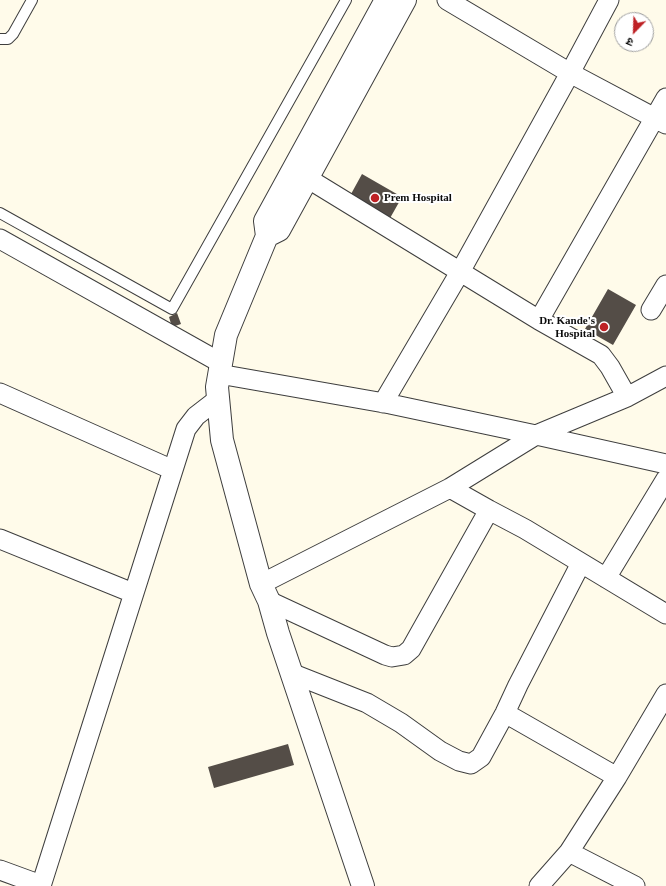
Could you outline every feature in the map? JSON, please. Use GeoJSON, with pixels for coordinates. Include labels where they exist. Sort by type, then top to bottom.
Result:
{"type":"FeatureCollection","features":[{"type":"Feature","properties":{"kind":"street"},"geometry":{"type":"LineString","coordinates":[[362,886],[265,593],[222,440],[217,387],[226,335],[268,236],[265,222],[386,0]]}},
{"type":"Feature","properties":{"kind":"street"},"geometry":{"type":"LineString","coordinates":[[268,236],[279,230],[405,0]]}},
{"type":"Feature","properties":{"kind":"street"},"geometry":{"type":"LineString","coordinates":[[447,0],[570,73],[661,121]]}},
{"type":"Feature","properties":{"kind":"street"},"geometry":{"type":"LineString","coordinates":[[383,403],[460,272],[609,0]]}},
{"type":"Feature","properties":{"kind":"street"},"geometry":{"type":"LineString","coordinates":[[538,320],[661,121],[666,98]]}},
{"type":"Feature","properties":{"kind":"street"},"geometry":{"type":"LineString","coordinates":[[307,178],[538,320],[601,355],[610,366],[628,397]]}},
{"type":"Feature","properties":{"kind":"street"},"geometry":{"type":"LineString","coordinates":[[0,239],[220,368],[666,464]]}},
{"type":"Feature","properties":{"kind":"street"},"geometry":{"type":"LineString","coordinates":[[651,310],[666,285]]}},
{"type":"Feature","properties":{"kind":"street"},"geometry":{"type":"LineString","coordinates":[[265,593],[450,488],[536,435],[628,397],[666,376]]}},
{"type":"Feature","properties":{"kind":"street"},"geometry":{"type":"LineString","coordinates":[[0,393],[173,470]]}},
{"type":"Feature","properties":{"kind":"street"},"geometry":{"type":"LineString","coordinates":[[0,870],[41,886],[186,429],[196,416],[218,399]]}},
{"type":"Feature","properties":{"kind":"street"},"geometry":{"type":"LineString","coordinates":[[606,578],[666,479]]}},
{"type":"Feature","properties":{"kind":"street"},"geometry":{"type":"LineString","coordinates":[[450,488],[525,529],[666,614]]}},
{"type":"Feature","properties":{"kind":"street"},"geometry":{"type":"LineString","coordinates":[[265,593],[385,655],[392,657],[404,655],[411,648],[489,510]]}},
{"type":"Feature","properties":{"kind":"street"},"geometry":{"type":"LineString","coordinates":[[0,539],[133,593]]}},
{"type":"Feature","properties":{"kind":"street"},"geometry":{"type":"LineString","coordinates":[[291,673],[367,702],[401,723],[440,751],[459,761],[471,764],[481,757],[581,563]]}},
{"type":"Feature","properties":{"kind":"street"},"geometry":{"type":"LineString","coordinates":[[539,886],[569,852],[617,777],[666,694]]}},
{"type":"Feature","properties":{"kind":"street"},"geometry":{"type":"LineString","coordinates":[[505,713],[617,777]]}},
{"type":"Feature","properties":{"kind":"street"},"geometry":{"type":"LineString","coordinates":[[569,852],[635,886]]}},
{"type":"Feature","properties":{"kind":"lane"},"geometry":{"type":"LineString","coordinates":[[0,39],[8,39],[13,34],[32,0]]}},
{"type":"Feature","properties":{"kind":"lane"},"geometry":{"type":"LineString","coordinates":[[0,213],[172,309],[346,0]]}},
{"type":"Feature","properties":{"kind":"building"},"geometry":{"type":"Polygon","coordinates":[[[362,174],[402,197],[385,227],[345,205],[362,174]]]}},
{"type":"Feature","properties":{"kind":"building"},"geometry":{"type":"Polygon","coordinates":[[[608,289],[636,305],[613,345],[585,329],[608,289]]]}},
{"type":"Feature","properties":{"kind":"building"},"geometry":{"type":"Polygon","coordinates":[[[177,313],[181,324],[172,327],[169,317],[177,313]]]}},
{"type":"Feature","properties":{"kind":"building"},"geometry":{"type":"Polygon","coordinates":[[[288,744],[294,765],[214,788],[208,767],[288,744]]]}},
{"type":"Feature","properties":{"kind":"place","name":"Prem Hospital"},"geometry":{"type":"Point","coordinates":[375,198]}},
{"type":"Feature","properties":{"kind":"place","name":"Dr. Kande's Hospital"},"geometry":{"type":"Point","coordinates":[604,327]}}]}
